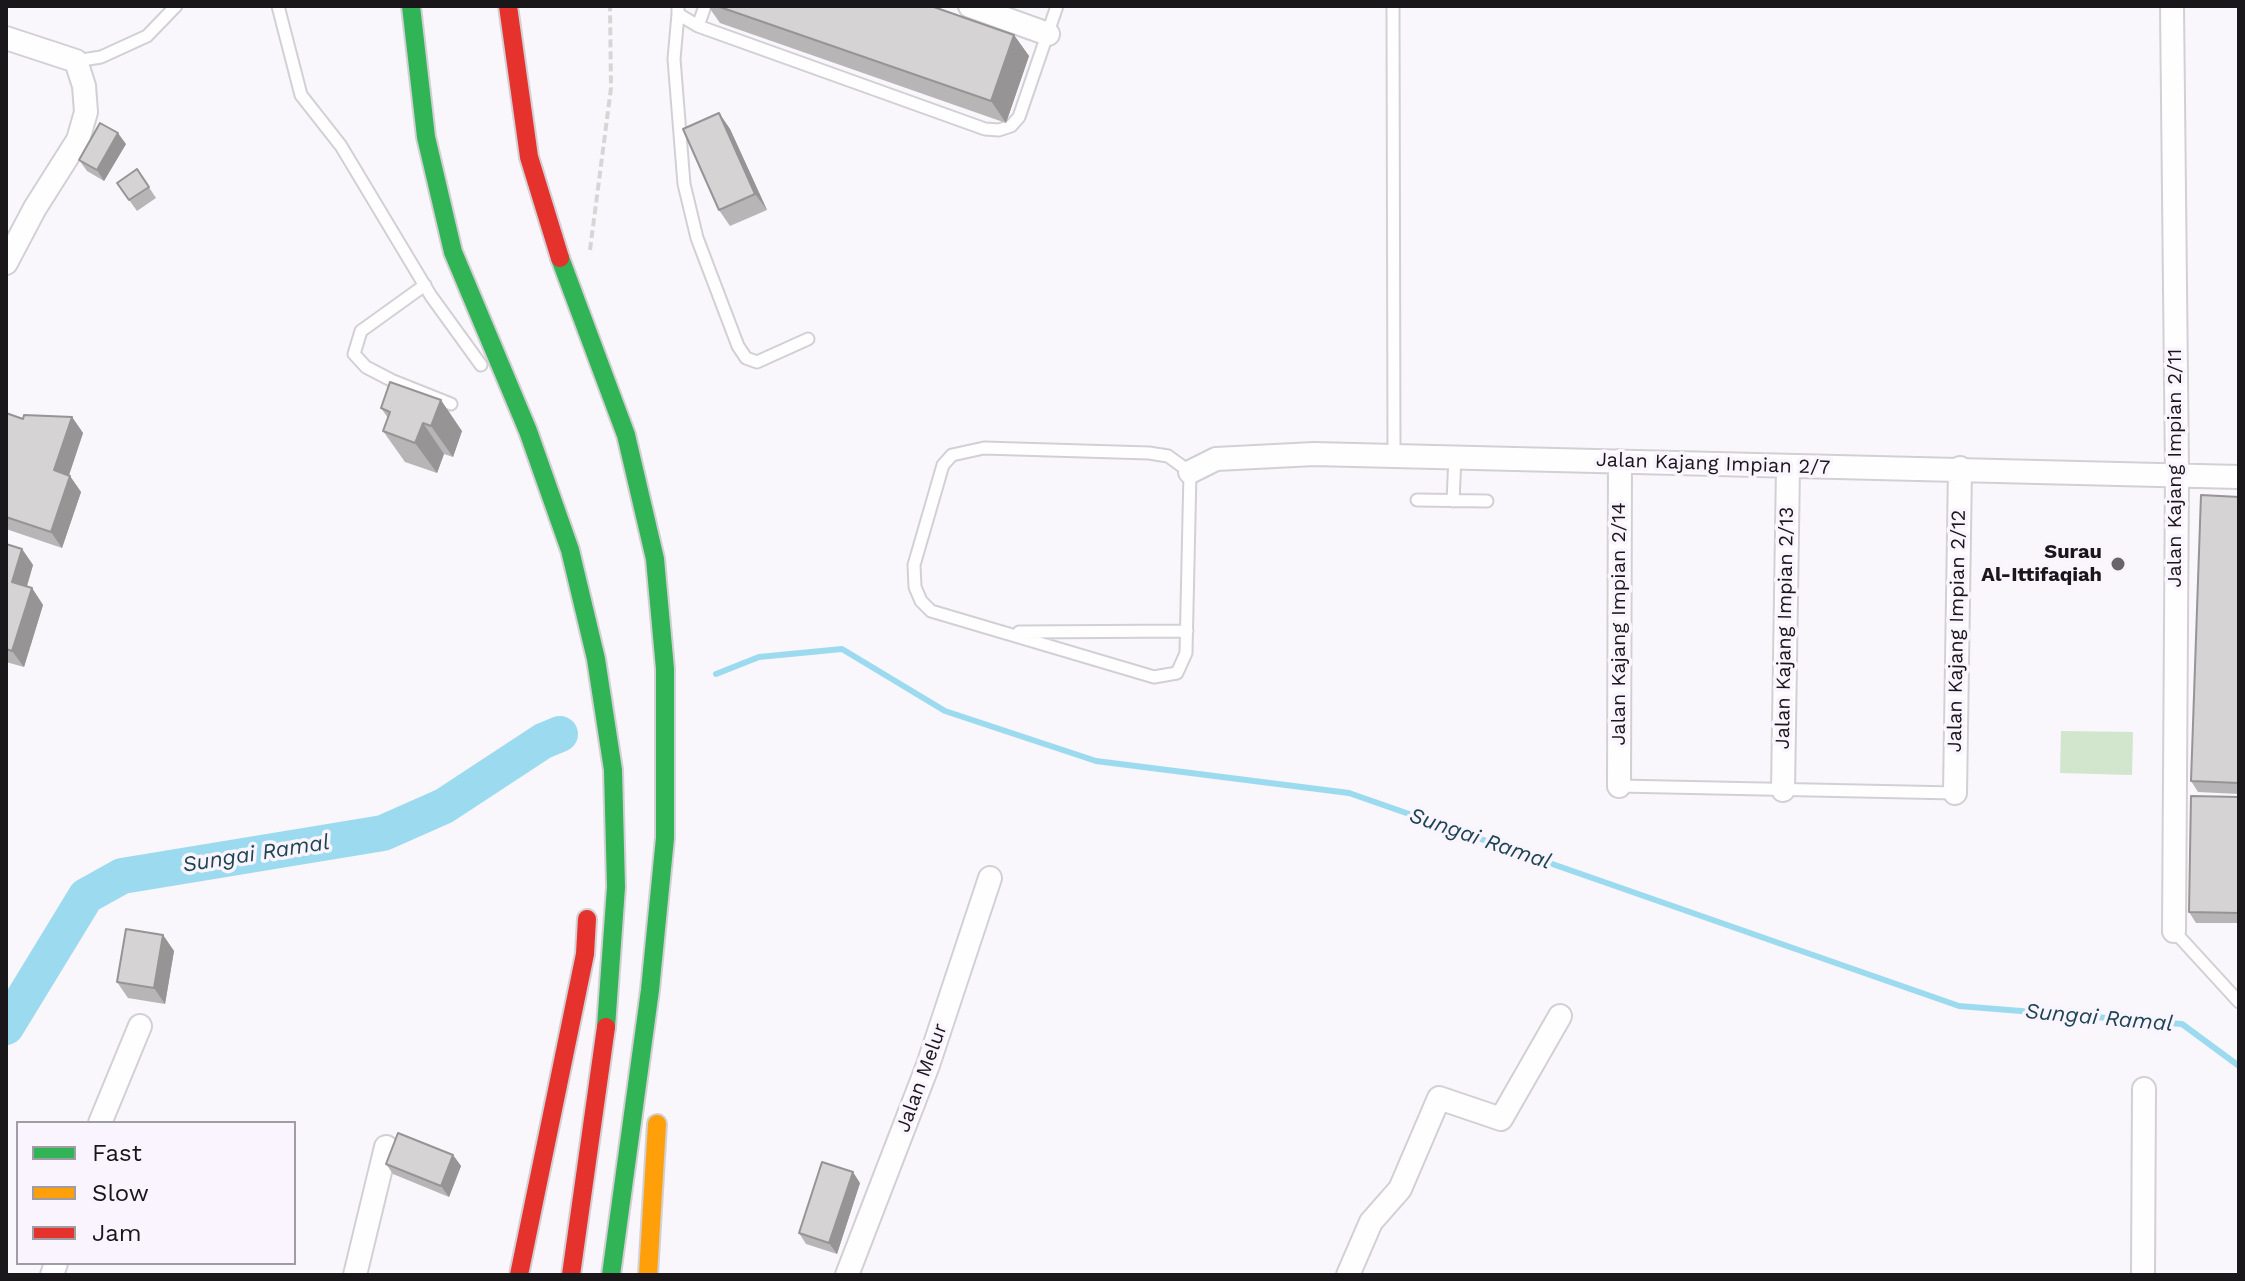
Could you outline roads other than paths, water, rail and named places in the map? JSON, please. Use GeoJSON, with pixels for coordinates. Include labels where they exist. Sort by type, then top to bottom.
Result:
{"type":"FeatureCollection","features":[{"type":"Feature","properties":{"kind":"highway"},"geometry":{"type":"LineString","coordinates":[[411,6],[426,137],[453,252],[528,431],[570,550],[596,659],[613,770],[616,887],[608,1009],[571,1275]]}},
{"type":"Feature","properties":{"kind":"highway"},"geometry":{"type":"LineString","coordinates":[[508,6],[529,157],[557,249],[626,435],[655,559],[665,669],[665,838],[646,1020],[611,1275]]}},
{"type":"Feature","properties":{"kind":"highway"},"geometry":{"type":"LineString","coordinates":[[570,550],[589,740]]}},
{"type":"Feature","properties":{"kind":"highway"},"geometry":{"type":"LineString","coordinates":[[519,1275],[585,954],[588,893]]}},
{"type":"Feature","properties":{"kind":"highway"},"geometry":{"type":"LineString","coordinates":[[646,1020],[659,1079]]}},
{"type":"Feature","properties":{"kind":"highway"},"geometry":{"type":"LineString","coordinates":[[648,1275],[658,1109]]}},
{"type":"Feature","properties":{"kind":"street"},"geometry":{"type":"LineString","coordinates":[[970,6],[1048,34]]}},
{"type":"Feature","properties":{"kind":"street","name":"Jalan Kajang Impian 2/11"},"geometry":{"type":"LineString","coordinates":[[2172,6],[2184,798],[2174,931]]}},
{"type":"Feature","properties":{"kind":"street"},"geometry":{"type":"LineString","coordinates":[[6,38],[76,61],[84,86],[86,112],[78,140],[35,208],[6,263]]}},
{"type":"Feature","properties":{"kind":"street","name":"Jalan Kajang Impian 2/7"},"geometry":{"type":"LineString","coordinates":[[1190,472],[1216,459],[1314,454],[1788,467],[2177,473],[2239,477]]}},
{"type":"Feature","properties":{"kind":"street","name":"Jalan Kajang Impian 2/14"},"geometry":{"type":"LineString","coordinates":[[1619,786],[1620,461]]}},
{"type":"Feature","properties":{"kind":"street","name":"Jalan Kajang Impian 2/13"},"geometry":{"type":"LineString","coordinates":[[1783,790],[1788,467]]}},
{"type":"Feature","properties":{"kind":"street","name":"Jalan Kajang Impian 2/12"},"geometry":{"type":"LineString","coordinates":[[1955,793],[1960,468]]}},
{"type":"Feature","properties":{"kind":"street","name":"Jalan Melur"},"geometry":{"type":"LineString","coordinates":[[847,1275],[928,1065],[990,878]]}},
{"type":"Feature","properties":{"kind":"street"},"geometry":{"type":"LineString","coordinates":[[1348,1275],[1371,1222],[1400,1189],[1439,1098],[1501,1119],[1560,1016]]}},
{"type":"Feature","properties":{"kind":"street"},"geometry":{"type":"LineString","coordinates":[[101,1121],[140,1026]]}},
{"type":"Feature","properties":{"kind":"street"},"geometry":{"type":"LineString","coordinates":[[2143,1275],[2144,1089]]}},
{"type":"Feature","properties":{"kind":"street"},"geometry":{"type":"LineString","coordinates":[[355,1275],[386,1147]]}},
{"type":"Feature","properties":{"kind":"lane"},"geometry":{"type":"LineString","coordinates":[[76,61],[101,57],[147,36],[176,6]]}},
{"type":"Feature","properties":{"kind":"lane"},"geometry":{"type":"LineString","coordinates":[[278,6],[301,95],[341,146],[425,285],[528,431]]}},
{"type":"Feature","properties":{"kind":"lane"},"geometry":{"type":"LineString","coordinates":[[698,26],[705,6]]}},
{"type":"Feature","properties":{"kind":"lane"},"geometry":{"type":"LineString","coordinates":[[678,10],[698,26],[985,129],[999,130],[1011,126],[1019,117],[1057,6]]}},
{"type":"Feature","properties":{"kind":"lane"},"geometry":{"type":"LineString","coordinates":[[1393,6],[1394,455]]}},
{"type":"Feature","properties":{"kind":"lane"},"geometry":{"type":"LineString","coordinates":[[678,10],[674,59],[684,184],[697,238],[738,346],[746,358],[757,362],[808,339]]}},
{"type":"Feature","properties":{"kind":"lane"},"geometry":{"type":"LineString","coordinates":[[425,285],[361,331],[354,354],[366,367],[391,380],[451,404]]}},
{"type":"Feature","properties":{"kind":"lane"},"geometry":{"type":"LineString","coordinates":[[984,448],[1168,456],[1190,472],[1187,631],[1183,664],[1177,673],[1154,677],[931,611],[921,601],[915,587],[914,565],[943,465],[952,455],[984,448]]}},
{"type":"Feature","properties":{"kind":"lane"},"geometry":{"type":"LineString","coordinates":[[1453,501],[1455,456]]}},
{"type":"Feature","properties":{"kind":"lane"},"geometry":{"type":"LineString","coordinates":[[1417,500],[1487,501]]}},
{"type":"Feature","properties":{"kind":"lane"},"geometry":{"type":"LineString","coordinates":[[1006,632],[1187,631]]}},
{"type":"Feature","properties":{"kind":"lane"},"geometry":{"type":"LineString","coordinates":[[1619,786],[1955,793]]}},
{"type":"Feature","properties":{"kind":"lane"},"geometry":{"type":"LineString","coordinates":[[2174,931],[2239,1002]]}},
{"type":"Feature","properties":{"kind":"waterway","name":"Sungai Ramal"},"geometry":{"type":"LineString","coordinates":[[716,674],[759,657],[842,649],[945,711],[1096,761],[1349,793],[1959,1006],[2182,1024],[2239,1066]]}},
{"type":"Feature","properties":{"kind":"waterway","name":"Sungai Ramal"},"geometry":{"type":"LineString","coordinates":[[6,1027],[86,896],[122,876],[383,833],[444,806],[543,741],[560,734]]}},
{"type":"Feature","properties":{"kind":"place","name":"Surau Al-Ittifaqiah"},"geometry":{"type":"Point","coordinates":[2118,564]}}]}
